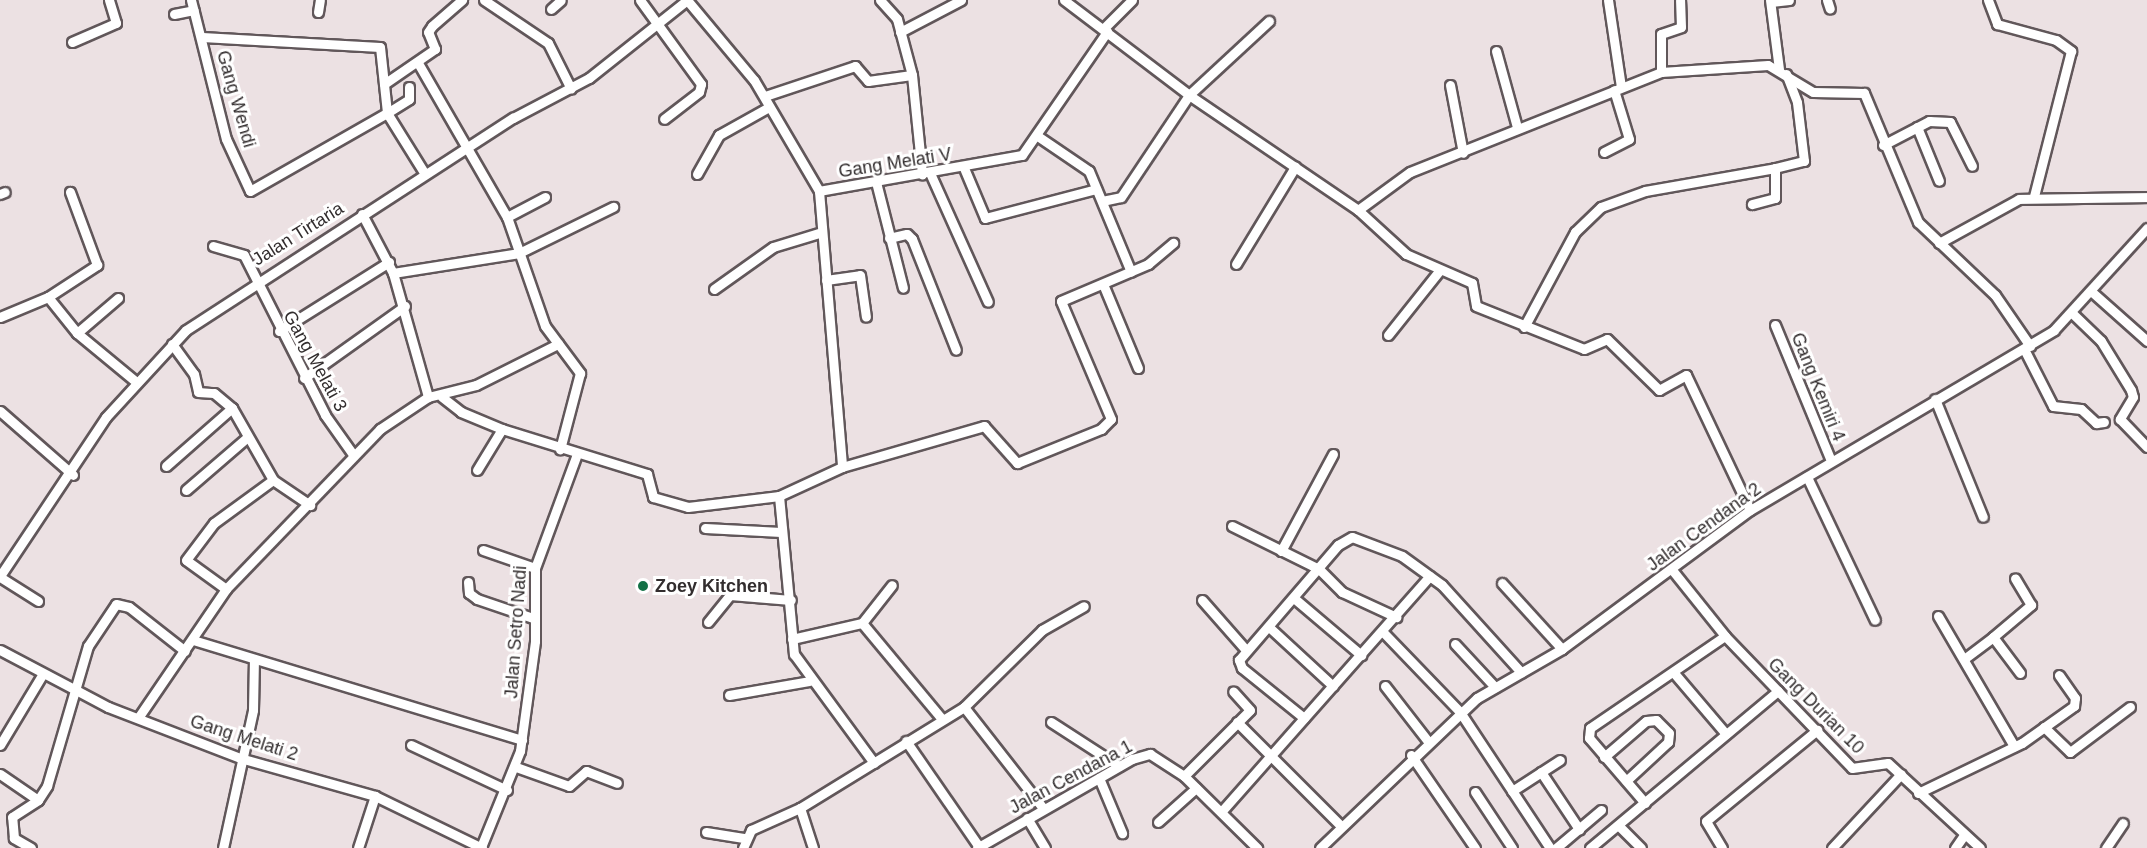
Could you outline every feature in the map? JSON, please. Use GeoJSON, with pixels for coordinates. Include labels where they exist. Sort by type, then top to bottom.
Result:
{"type":"FeatureCollection","features":[{"type":"Feature","properties":{"kind":"street"},"geometry":{"type":"LineString","coordinates":[[72,42],[116,23],[109,0]]}},
{"type":"Feature","properties":{"kind":"street","name":"Gang Wendi"},"geometry":{"type":"LineString","coordinates":[[191,0],[226,139],[250,191],[387,113]]}},
{"type":"Feature","properties":{"kind":"street"},"geometry":{"type":"LineString","coordinates":[[318,12],[320,0]]}},
{"type":"Feature","properties":{"kind":"street"},"geometry":{"type":"LineString","coordinates":[[384,84],[435,50],[428,32],[462,0]]}},
{"type":"Feature","properties":{"kind":"street"},"geometry":{"type":"LineString","coordinates":[[484,0],[548,43],[571,89]]}},
{"type":"Feature","properties":{"kind":"street"},"geometry":{"type":"LineString","coordinates":[[551,9],[561,0]]}},
{"type":"Feature","properties":{"kind":"street"},"geometry":{"type":"LineString","coordinates":[[640,0],[700,84],[699,92],[664,119]]}},
{"type":"Feature","properties":{"kind":"street","name":"Jalan Tirtaria"},"geometry":{"type":"LineString","coordinates":[[38,601],[0,576],[73,475],[135,381],[172,345],[254,281],[469,146],[571,89],[614,61],[655,23],[687,0]]}},
{"type":"Feature","properties":{"kind":"street","name":"Gang Melati V"},"geometry":{"type":"LineString","coordinates":[[687,0],[765,96],[819,191],[964,168],[1022,155],[1039,137],[1105,30],[1132,0]]}},
{"type":"Feature","properties":{"kind":"street"},"geometry":{"type":"LineString","coordinates":[[880,0],[897,19],[912,75],[926,173],[988,302]]}},
{"type":"Feature","properties":{"kind":"street"},"geometry":{"type":"LineString","coordinates":[[900,32],[961,0]]}},
{"type":"Feature","properties":{"kind":"street"},"geometry":{"type":"LineString","coordinates":[[1064,0],[1190,95],[1358,210],[1406,254],[1439,271],[1472,283],[1476,306],[1584,349],[1607,339],[1659,390],[1686,375],[1750,510]]}},
{"type":"Feature","properties":{"kind":"street"},"geometry":{"type":"LineString","coordinates":[[1604,152],[1629,139],[1617,89],[1608,0]]}},
{"type":"Feature","properties":{"kind":"street"},"geometry":{"type":"LineString","coordinates":[[1661,72],[1660,37],[1681,27],[1680,0]]}},
{"type":"Feature","properties":{"kind":"street"},"geometry":{"type":"LineString","coordinates":[[1524,327],[1575,232],[1601,207],[1645,191],[1801,165],[1804,157],[1797,102],[1783,72],[1771,1],[1789,0]]}},
{"type":"Feature","properties":{"kind":"street"},"geometry":{"type":"LineString","coordinates":[[1988,0],[1997,24],[2056,40],[2071,51],[2034,196]]}},
{"type":"Feature","properties":{"kind":"street"},"geometry":{"type":"LineString","coordinates":[[174,14],[194,10]]}},
{"type":"Feature","properties":{"kind":"street"},"geometry":{"type":"LineString","coordinates":[[1102,201],[1120,197],[1190,95],[1269,21]]}},
{"type":"Feature","properties":{"kind":"street"},"geometry":{"type":"LineString","coordinates":[[202,38],[313,47],[380,47],[387,113],[425,174]]}},
{"type":"Feature","properties":{"kind":"street"},"geometry":{"type":"LineString","coordinates":[[1496,51],[1517,127]]}},
{"type":"Feature","properties":{"kind":"street"},"geometry":{"type":"LineString","coordinates":[[418,63],[469,146],[507,217],[537,309],[558,344],[580,373],[560,449]]}},
{"type":"Feature","properties":{"kind":"street"},"geometry":{"type":"LineString","coordinates":[[1358,210],[1385,185],[1463,153],[1517,127],[1661,72],[1741,65],[1783,72],[1813,92],[1864,93],[1905,201],[1940,243],[1995,295],[2027,347],[2053,406],[2081,409],[2096,423],[2104,422]]}},
{"type":"Feature","properties":{"kind":"street"},"geometry":{"type":"LineString","coordinates":[[765,96],[855,66],[868,81],[912,75]]}},
{"type":"Feature","properties":{"kind":"street"},"geometry":{"type":"LineString","coordinates":[[1450,85],[1463,153]]}},
{"type":"Feature","properties":{"kind":"street"},"geometry":{"type":"LineString","coordinates":[[387,113],[409,99],[409,87]]}},
{"type":"Feature","properties":{"kind":"street"},"geometry":{"type":"LineString","coordinates":[[698,174],[719,135],[769,106]]}},
{"type":"Feature","properties":{"kind":"street"},"geometry":{"type":"LineString","coordinates":[[1883,145],[1935,120],[1950,122],[1972,166]]}},
{"type":"Feature","properties":{"kind":"street"},"geometry":{"type":"LineString","coordinates":[[1917,127],[1939,181]]}},
{"type":"Feature","properties":{"kind":"street"},"geometry":{"type":"LineString","coordinates":[[1039,137],[1084,166],[1102,201],[1131,272]]}},
{"type":"Feature","properties":{"kind":"street"},"geometry":{"type":"LineString","coordinates":[[1236,264],[1295,167]]}},
{"type":"Feature","properties":{"kind":"street"},"geometry":{"type":"LineString","coordinates":[[964,168],[985,218],[1096,189]]}},
{"type":"Feature","properties":{"kind":"street"},"geometry":{"type":"LineString","coordinates":[[1752,204],[1774,198],[1775,168]]}},
{"type":"Feature","properties":{"kind":"street"},"geometry":{"type":"LineString","coordinates":[[876,182],[903,288]]}},
{"type":"Feature","properties":{"kind":"street"},"geometry":{"type":"LineString","coordinates":[[819,191],[842,467]]}},
{"type":"Feature","properties":{"kind":"street"},"geometry":{"type":"LineString","coordinates":[[0,317],[48,297],[96,264],[70,192]]}},
{"type":"Feature","properties":{"kind":"street"},"geometry":{"type":"LineString","coordinates":[[1940,243],[2001,206],[2034,196],[2147,197]]}},
{"type":"Feature","properties":{"kind":"street"},"geometry":{"type":"LineString","coordinates":[[507,217],[545,197]]}},
{"type":"Feature","properties":{"kind":"street"},"geometry":{"type":"LineString","coordinates":[[393,273],[519,253],[613,207]]}},
{"type":"Feature","properties":{"kind":"street"},"geometry":{"type":"LineString","coordinates":[[362,214],[389,262],[405,306],[428,397]]}},
{"type":"Feature","properties":{"kind":"street","name":"Jalan Cendana 2"},"geometry":{"type":"LineString","coordinates":[[1320,848],[1411,755],[1460,712],[1495,687],[1562,649],[1673,571],[1750,510],[1935,399],[2027,347],[2072,313],[2147,228]]}},
{"type":"Feature","properties":{"kind":"street"},"geometry":{"type":"LineString","coordinates":[[714,288],[773,247],[822,232]]}},
{"type":"Feature","properties":{"kind":"street"},"geometry":{"type":"LineString","coordinates":[[889,238],[907,234],[912,239],[956,350]]}},
{"type":"Feature","properties":{"kind":"street"},"geometry":{"type":"LineString","coordinates":[[442,397],[461,412],[502,429],[560,449],[647,474],[649,493],[668,504],[688,507],[779,496],[842,467],[984,426],[1017,463],[1101,429],[1111,414],[1060,305],[1064,298],[1131,272],[1173,243]]}},
{"type":"Feature","properties":{"kind":"street","name":"Gang Melati 3"},"geometry":{"type":"LineString","coordinates":[[213,246],[238,250],[304,378],[352,453]]}},
{"type":"Feature","properties":{"kind":"street"},"geometry":{"type":"LineString","coordinates":[[279,331],[389,262]]}},
{"type":"Feature","properties":{"kind":"street"},"geometry":{"type":"LineString","coordinates":[[1388,335],[1439,271]]}},
{"type":"Feature","properties":{"kind":"street"},"geometry":{"type":"LineString","coordinates":[[826,280],[860,275],[866,317]]}},
{"type":"Feature","properties":{"kind":"street"},"geometry":{"type":"LineString","coordinates":[[1103,284],[1138,368]]}},
{"type":"Feature","properties":{"kind":"street"},"geometry":{"type":"LineString","coordinates":[[2092,292],[2147,341]]}},
{"type":"Feature","properties":{"kind":"street"},"geometry":{"type":"LineString","coordinates":[[48,297],[77,333],[135,381]]}},
{"type":"Feature","properties":{"kind":"street"},"geometry":{"type":"LineString","coordinates":[[77,333],[118,298]]}},
{"type":"Feature","properties":{"kind":"street"},"geometry":{"type":"LineString","coordinates":[[304,378],[405,306]]}},
{"type":"Feature","properties":{"kind":"street"},"geometry":{"type":"LineString","coordinates":[[2072,313],[2101,341],[2131,390],[2133,397],[2120,419],[2147,447]]}},
{"type":"Feature","properties":{"kind":"street","name":"Gang Kemiri 4"},"geometry":{"type":"LineString","coordinates":[[1775,325],[1831,461]]}},
{"type":"Feature","properties":{"kind":"street"},"geometry":{"type":"LineString","coordinates":[[138,718],[226,589],[310,505],[352,453],[428,397],[442,397],[558,344]]}},
{"type":"Feature","properties":{"kind":"street"},"geometry":{"type":"LineString","coordinates":[[172,345],[194,374],[198,392],[213,393],[232,408],[245,439],[273,480],[310,505]]}},
{"type":"Feature","properties":{"kind":"street"},"geometry":{"type":"LineString","coordinates":[[1935,399],[1983,517]]}},
{"type":"Feature","properties":{"kind":"street"},"geometry":{"type":"LineString","coordinates":[[166,466],[232,408]]}},
{"type":"Feature","properties":{"kind":"street"},"geometry":{"type":"LineString","coordinates":[[0,411],[73,475]]}},
{"type":"Feature","properties":{"kind":"street"},"geometry":{"type":"LineString","coordinates":[[477,470],[502,429]]}},
{"type":"Feature","properties":{"kind":"street"},"geometry":{"type":"LineString","coordinates":[[186,490],[245,439]]}},
{"type":"Feature","properties":{"kind":"street","name":"Jalan Setro Nadi"},"geometry":{"type":"LineString","coordinates":[[482,848],[516,767],[522,740],[535,641],[533,618],[535,568],[577,454]]}},
{"type":"Feature","properties":{"kind":"street"},"geometry":{"type":"LineString","coordinates":[[1281,551],[1334,454]]}},
{"type":"Feature","properties":{"kind":"street"},"geometry":{"type":"LineString","coordinates":[[1807,477],[1875,620]]}},
{"type":"Feature","properties":{"kind":"street"},"geometry":{"type":"LineString","coordinates":[[226,589],[186,560],[214,523],[273,480]]}},
{"type":"Feature","properties":{"kind":"street"},"geometry":{"type":"LineString","coordinates":[[779,496],[781,531],[791,600],[792,639],[809,681],[874,763]]}},
{"type":"Feature","properties":{"kind":"street"},"geometry":{"type":"LineString","coordinates":[[1232,526],[1319,569],[1342,592],[1396,617]]}},
{"type":"Feature","properties":{"kind":"street"},"geometry":{"type":"LineString","coordinates":[[705,528],[781,531]]}},
{"type":"Feature","properties":{"kind":"street"},"geometry":{"type":"LineString","coordinates":[[1304,718],[1242,668],[1246,650],[1295,599],[1319,569],[1352,537],[1402,556],[1430,576],[1521,672]]}},
{"type":"Feature","properties":{"kind":"street"},"geometry":{"type":"LineString","coordinates":[[483,550],[535,568]]}},
{"type":"Feature","properties":{"kind":"street","name":"Gang Durian 10"},"geometry":{"type":"LineString","coordinates":[[1673,571],[1725,636],[1852,768],[1880,761],[1901,774],[1918,793],[1980,848]]}},
{"type":"Feature","properties":{"kind":"street"},"geometry":{"type":"LineString","coordinates":[[1221,812],[1430,576]]}},
{"type":"Feature","properties":{"kind":"street"},"geometry":{"type":"LineString","coordinates":[[1964,659],[2031,605],[2015,578]]}},
{"type":"Feature","properties":{"kind":"street"},"geometry":{"type":"LineString","coordinates":[[468,582],[469,593],[477,598],[533,618]]}},
{"type":"Feature","properties":{"kind":"street"},"geometry":{"type":"LineString","coordinates":[[1502,583],[1562,649]]}},
{"type":"Feature","properties":{"kind":"street"},"geometry":{"type":"LineString","coordinates":[[792,639],[862,623],[892,585]]}},
{"type":"Feature","properties":{"kind":"street"},"geometry":{"type":"LineString","coordinates":[[708,622],[730,596],[791,600]]}},
{"type":"Feature","properties":{"kind":"street"},"geometry":{"type":"LineString","coordinates":[[1295,599],[1361,654]]}},
{"type":"Feature","properties":{"kind":"street"},"geometry":{"type":"LineString","coordinates":[[1202,600],[1246,650]]}},
{"type":"Feature","properties":{"kind":"street"},"geometry":{"type":"LineString","coordinates":[[31,848],[14,838],[12,817],[38,800],[50,777],[72,689],[88,646],[120,602],[185,651]]}},
{"type":"Feature","properties":{"kind":"street"},"geometry":{"type":"LineString","coordinates":[[706,832],[743,843],[964,707],[1042,630],[1084,606]]}},
{"type":"Feature","properties":{"kind":"street"},"geometry":{"type":"LineString","coordinates":[[1938,616],[2014,746]]}},
{"type":"Feature","properties":{"kind":"street"},"geometry":{"type":"LineString","coordinates":[[862,623],[942,719]]}},
{"type":"Feature","properties":{"kind":"street"},"geometry":{"type":"LineString","coordinates":[[1269,627],[1334,686]]}},
{"type":"Feature","properties":{"kind":"street"},"geometry":{"type":"LineString","coordinates":[[1382,632],[1460,712],[1550,848]]}},
{"type":"Feature","properties":{"kind":"street"},"geometry":{"type":"LineString","coordinates":[[1645,802],[1589,738],[1590,728],[1674,673],[1725,636]]}},
{"type":"Feature","properties":{"kind":"street"},"geometry":{"type":"LineString","coordinates":[[1993,637],[2020,673]]}},
{"type":"Feature","properties":{"kind":"street"},"geometry":{"type":"LineString","coordinates":[[193,640],[522,740]]}},
{"type":"Feature","properties":{"kind":"street"},"geometry":{"type":"LineString","coordinates":[[1455,644],[1495,687]]}},
{"type":"Feature","properties":{"kind":"street","name":"Gang Melati 2"},"geometry":{"type":"LineString","coordinates":[[0,650],[42,675],[138,718],[240,758],[375,796],[482,848]]}},
{"type":"Feature","properties":{"kind":"street"},"geometry":{"type":"LineString","coordinates":[[223,848],[240,758],[253,710],[254,659]]}},
{"type":"Feature","properties":{"kind":"street"},"geometry":{"type":"LineString","coordinates":[[1674,673],[1726,734]]}},
{"type":"Feature","properties":{"kind":"street"},"geometry":{"type":"LineString","coordinates":[[0,745],[42,675]]}},
{"type":"Feature","properties":{"kind":"street"},"geometry":{"type":"LineString","coordinates":[[1918,793],[2014,746],[2044,727],[2075,702],[2059,675]]}},
{"type":"Feature","properties":{"kind":"street"},"geometry":{"type":"LineString","coordinates":[[729,695],[809,681]]}},
{"type":"Feature","properties":{"kind":"street"},"geometry":{"type":"LineString","coordinates":[[1384,686],[1427,740]]}},
{"type":"Feature","properties":{"kind":"street"},"geometry":{"type":"LineString","coordinates":[[1184,776],[1250,706],[1233,691]]}},
{"type":"Feature","properties":{"kind":"street"},"geometry":{"type":"LineString","coordinates":[[1590,848],[1778,691]]}},
{"type":"Feature","properties":{"kind":"street"},"geometry":{"type":"LineString","coordinates":[[2044,727],[2070,753],[2130,706]]}},
{"type":"Feature","properties":{"kind":"street"},"geometry":{"type":"LineString","coordinates":[[964,707],[1043,808]]}},
{"type":"Feature","properties":{"kind":"street"},"geometry":{"type":"LineString","coordinates":[[1604,757],[1646,721],[1656,720],[1669,733],[1668,742],[1626,781]]}},
{"type":"Feature","properties":{"kind":"street"},"geometry":{"type":"LineString","coordinates":[[1051,722],[1119,766]]}},
{"type":"Feature","properties":{"kind":"street"},"geometry":{"type":"LineString","coordinates":[[1237,722],[1270,759],[1340,825]]}},
{"type":"Feature","properties":{"kind":"street"},"geometry":{"type":"LineString","coordinates":[[1722,848],[1706,821],[1817,730]]}},
{"type":"Feature","properties":{"kind":"street"},"geometry":{"type":"LineString","coordinates":[[906,741],[978,848]]}},
{"type":"Feature","properties":{"kind":"street"},"geometry":{"type":"LineString","coordinates":[[411,745],[507,790]]}},
{"type":"Feature","properties":{"kind":"street","name":"Jalan Cendana 1"},"geometry":{"type":"LineString","coordinates":[[978,848],[1043,808],[1119,766],[1150,754],[1184,776],[1257,848]]}},
{"type":"Feature","properties":{"kind":"street"},"geometry":{"type":"LineString","coordinates":[[1411,755],[1475,848]]}},
{"type":"Feature","properties":{"kind":"street"},"geometry":{"type":"LineString","coordinates":[[1512,791],[1560,760]]}},
{"type":"Feature","properties":{"kind":"street"},"geometry":{"type":"LineString","coordinates":[[516,767],[569,786],[586,771],[617,783]]}},
{"type":"Feature","properties":{"kind":"street"},"geometry":{"type":"LineString","coordinates":[[1541,772],[1579,829]]}},
{"type":"Feature","properties":{"kind":"street"},"geometry":{"type":"LineString","coordinates":[[0,774],[38,800]]}},
{"type":"Feature","properties":{"kind":"street"},"geometry":{"type":"LineString","coordinates":[[1832,848],[1901,774]]}},
{"type":"Feature","properties":{"kind":"street"},"geometry":{"type":"LineString","coordinates":[[1100,778],[1122,833]]}},
{"type":"Feature","properties":{"kind":"street"},"geometry":{"type":"LineString","coordinates":[[1158,822],[1196,788]]}},
{"type":"Feature","properties":{"kind":"street"},"geometry":{"type":"LineString","coordinates":[[1475,792],[1512,848]]}},
{"type":"Feature","properties":{"kind":"street"},"geometry":{"type":"LineString","coordinates":[[358,848],[375,796]]}},
{"type":"Feature","properties":{"kind":"street"},"geometry":{"type":"LineString","coordinates":[[800,808],[813,848]]}},
{"type":"Feature","properties":{"kind":"street"},"geometry":{"type":"LineString","coordinates":[[1556,848],[1601,810]]}},
{"type":"Feature","properties":{"kind":"street"},"geometry":{"type":"LineString","coordinates":[[1027,818],[1046,848]]}},
{"type":"Feature","properties":{"kind":"street"},"geometry":{"type":"LineString","coordinates":[[2106,848],[2123,824]]}},
{"type":"Feature","properties":{"kind":"street"},"geometry":{"type":"LineString","coordinates":[[1619,826],[1641,848]]}},
{"type":"Feature","properties":{"kind":"street"},"geometry":{"type":"LineString","coordinates":[[1955,848],[1964,835]]}},
{"type":"Feature","properties":{"kind":"place","name":"Zoey Kitchen"},"geometry":{"type":"Point","coordinates":[643,586]}}]}
